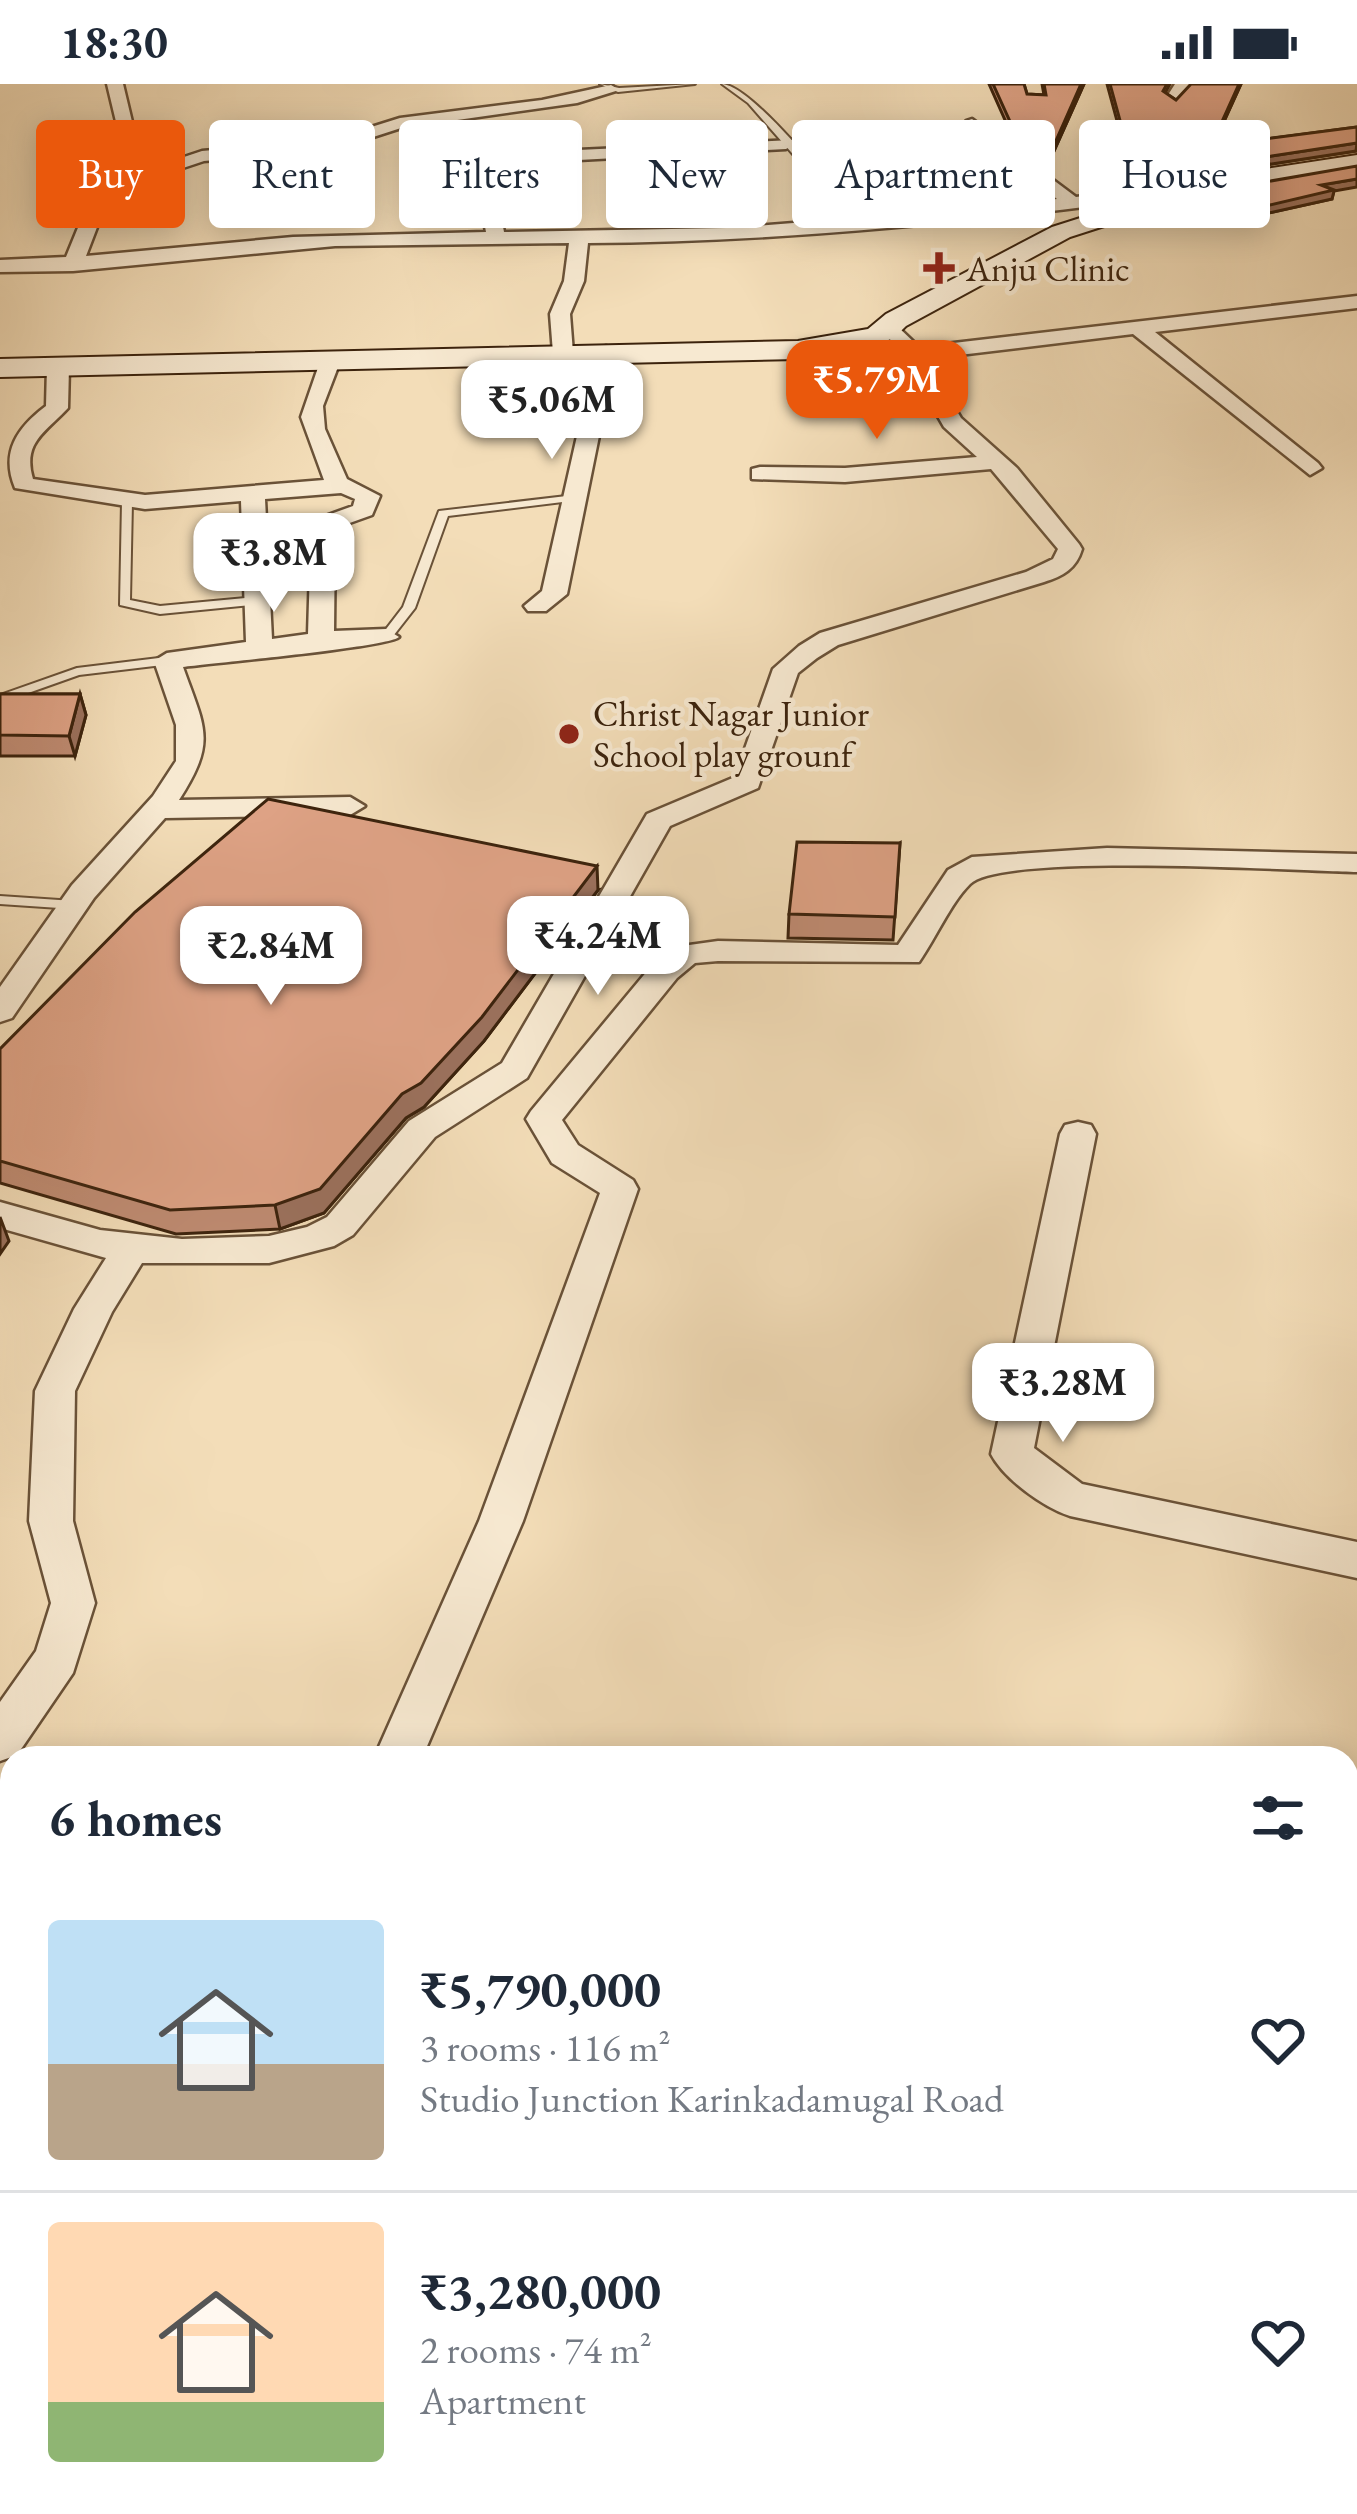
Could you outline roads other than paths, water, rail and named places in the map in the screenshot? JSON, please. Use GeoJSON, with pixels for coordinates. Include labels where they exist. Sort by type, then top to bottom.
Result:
{"type":"FeatureCollection","features":[{"type":"Feature","properties":{"kind":"main road"},"geometry":{"type":"LineString","coordinates":[[1270,175],[1357,162]]}},
{"type":"Feature","properties":{"kind":"main road"},"geometry":{"type":"LineString","coordinates":[[0,368],[798,350],[855,342],[890,330],[896,320],[1079,226]]}},
{"type":"Feature","properties":{"kind":"street"},"geometry":{"type":"LineString","coordinates":[[115,84],[124,120]]}},
{"type":"Feature","properties":{"kind":"street"},"geometry":{"type":"LineString","coordinates":[[185,162],[202,156],[333,145],[384,128],[578,100],[607,87]]}},
{"type":"Feature","properties":{"kind":"street"},"geometry":{"type":"LineString","coordinates":[[477,114],[485,120]]}},
{"type":"Feature","properties":{"kind":"street"},"geometry":{"type":"LineString","coordinates":[[768,146],[786,145]]}},
{"type":"Feature","properties":{"kind":"street"},"geometry":{"type":"LineString","coordinates":[[1055,189],[1073,203]]}},
{"type":"Feature","properties":{"kind":"street"},"geometry":{"type":"LineString","coordinates":[[1055,205],[1079,202]]}},
{"type":"Feature","properties":{"kind":"street"},"geometry":{"type":"LineString","coordinates":[[73,265],[87,228]]}},
{"type":"Feature","properties":{"kind":"street"},"geometry":{"type":"LineString","coordinates":[[494,228],[496,236]]}},
{"type":"Feature","properties":{"kind":"street"},"geometry":{"type":"LineString","coordinates":[[0,266],[73,265],[332,240],[792,228]]}},
{"type":"Feature","properties":{"kind":"street"},"geometry":{"type":"LineString","coordinates":[[563,353],[560,314],[574,281],[579,236]]}},
{"type":"Feature","properties":{"kind":"street"},"geometry":{"type":"LineString","coordinates":[[912,354],[1357,302]]}},
{"type":"Feature","properties":{"kind":"street"},"geometry":{"type":"LineString","coordinates":[[1136,327],[1310,468]]}},
{"type":"Feature","properties":{"kind":"street"},"geometry":{"type":"LineString","coordinates":[[0,1215],[131,1249],[266,1249],[312,1242],[352,1216],[418,1132],[445,1110],[498,1084],[514,1070],[658,820],[748,782],[786,669],[829,639],[1034,578],[1056,570],[1068,559],[1070,548],[997,462],[952,422],[912,354],[890,330]]}},
{"type":"Feature","properties":{"kind":"street"},"geometry":{"type":"LineString","coordinates":[[537,606],[554,594],[606,352]]}},
{"type":"Feature","properties":{"kind":"street"},"geometry":{"type":"LineString","coordinates":[[332,359],[330,379],[318,392],[312,412],[321,446],[341,486]]}},
{"type":"Feature","properties":{"kind":"street"},"geometry":{"type":"LineString","coordinates":[[58,367],[57,408],[31,425],[21,445],[18,460],[23,483],[127,502],[341,486],[368,496],[364,510],[335,520],[323,534],[321,640]]}},
{"type":"Feature","properties":{"kind":"street"},"geometry":{"type":"LineString","coordinates":[[760,474],[845,475],[997,462]]}},
{"type":"Feature","properties":{"kind":"street"},"geometry":{"type":"LineString","coordinates":[[253,496],[259,649]]}},
{"type":"Feature","properties":{"kind":"street"},"geometry":{"type":"LineString","coordinates":[[0,1011],[74,905],[157,809],[190,761],[190,724],[166,661],[321,640],[386,637]]}},
{"type":"Feature","properties":{"kind":"street"},"geometry":{"type":"LineString","coordinates":[[157,809],[350,806]]}},
{"type":"Feature","properties":{"kind":"street"},"geometry":{"type":"LineString","coordinates":[[403,1746],[502,1521],[620,1189],[565,1154],[544,1119],[665,971],[686,954],[718,951],[908,955],[959,877],[983,863],[1107,857],[1357,863]]}},
{"type":"Feature","properties":{"kind":"street"},"geometry":{"type":"LineString","coordinates":[[1078,1134],[1012,1454],[1070,1499],[1357,1560]]}},
{"type":"Feature","properties":{"kind":"street"},"geometry":{"type":"LineString","coordinates":[[0,1740],[57,1659],[73,1603],[51,1521],[56,1391],[94,1309],[131,1249]]}},
{"type":"Feature","properties":{"kind":"lane"},"geometry":{"type":"LineString","coordinates":[[607,87],[691,84]]}},
{"type":"Feature","properties":{"kind":"lane"},"geometry":{"type":"LineString","coordinates":[[726,84],[751,100],[792,151]]}},
{"type":"Feature","properties":{"kind":"lane"},"geometry":{"type":"LineString","coordinates":[[386,637],[409,608],[443,514],[575,498]]}},
{"type":"Feature","properties":{"kind":"lane"},"geometry":{"type":"LineString","coordinates":[[127,502],[124,602],[160,610],[256,601]]}},
{"type":"Feature","properties":{"kind":"lane"},"geometry":{"type":"LineString","coordinates":[[0,699],[77,672],[166,661]]}},
{"type":"Feature","properties":{"kind":"lane"},"geometry":{"type":"LineString","coordinates":[[0,900],[74,905]]}},
{"type":"Feature","properties":{"kind":"place","name":"Anju Clinic"},"geometry":{"type":"Point","coordinates":[939,268]}},
{"type":"Feature","properties":{"kind":"place","name":"Christ Nagar Junior School play grounf"},"geometry":{"type":"Point","coordinates":[569,734]}}]}
